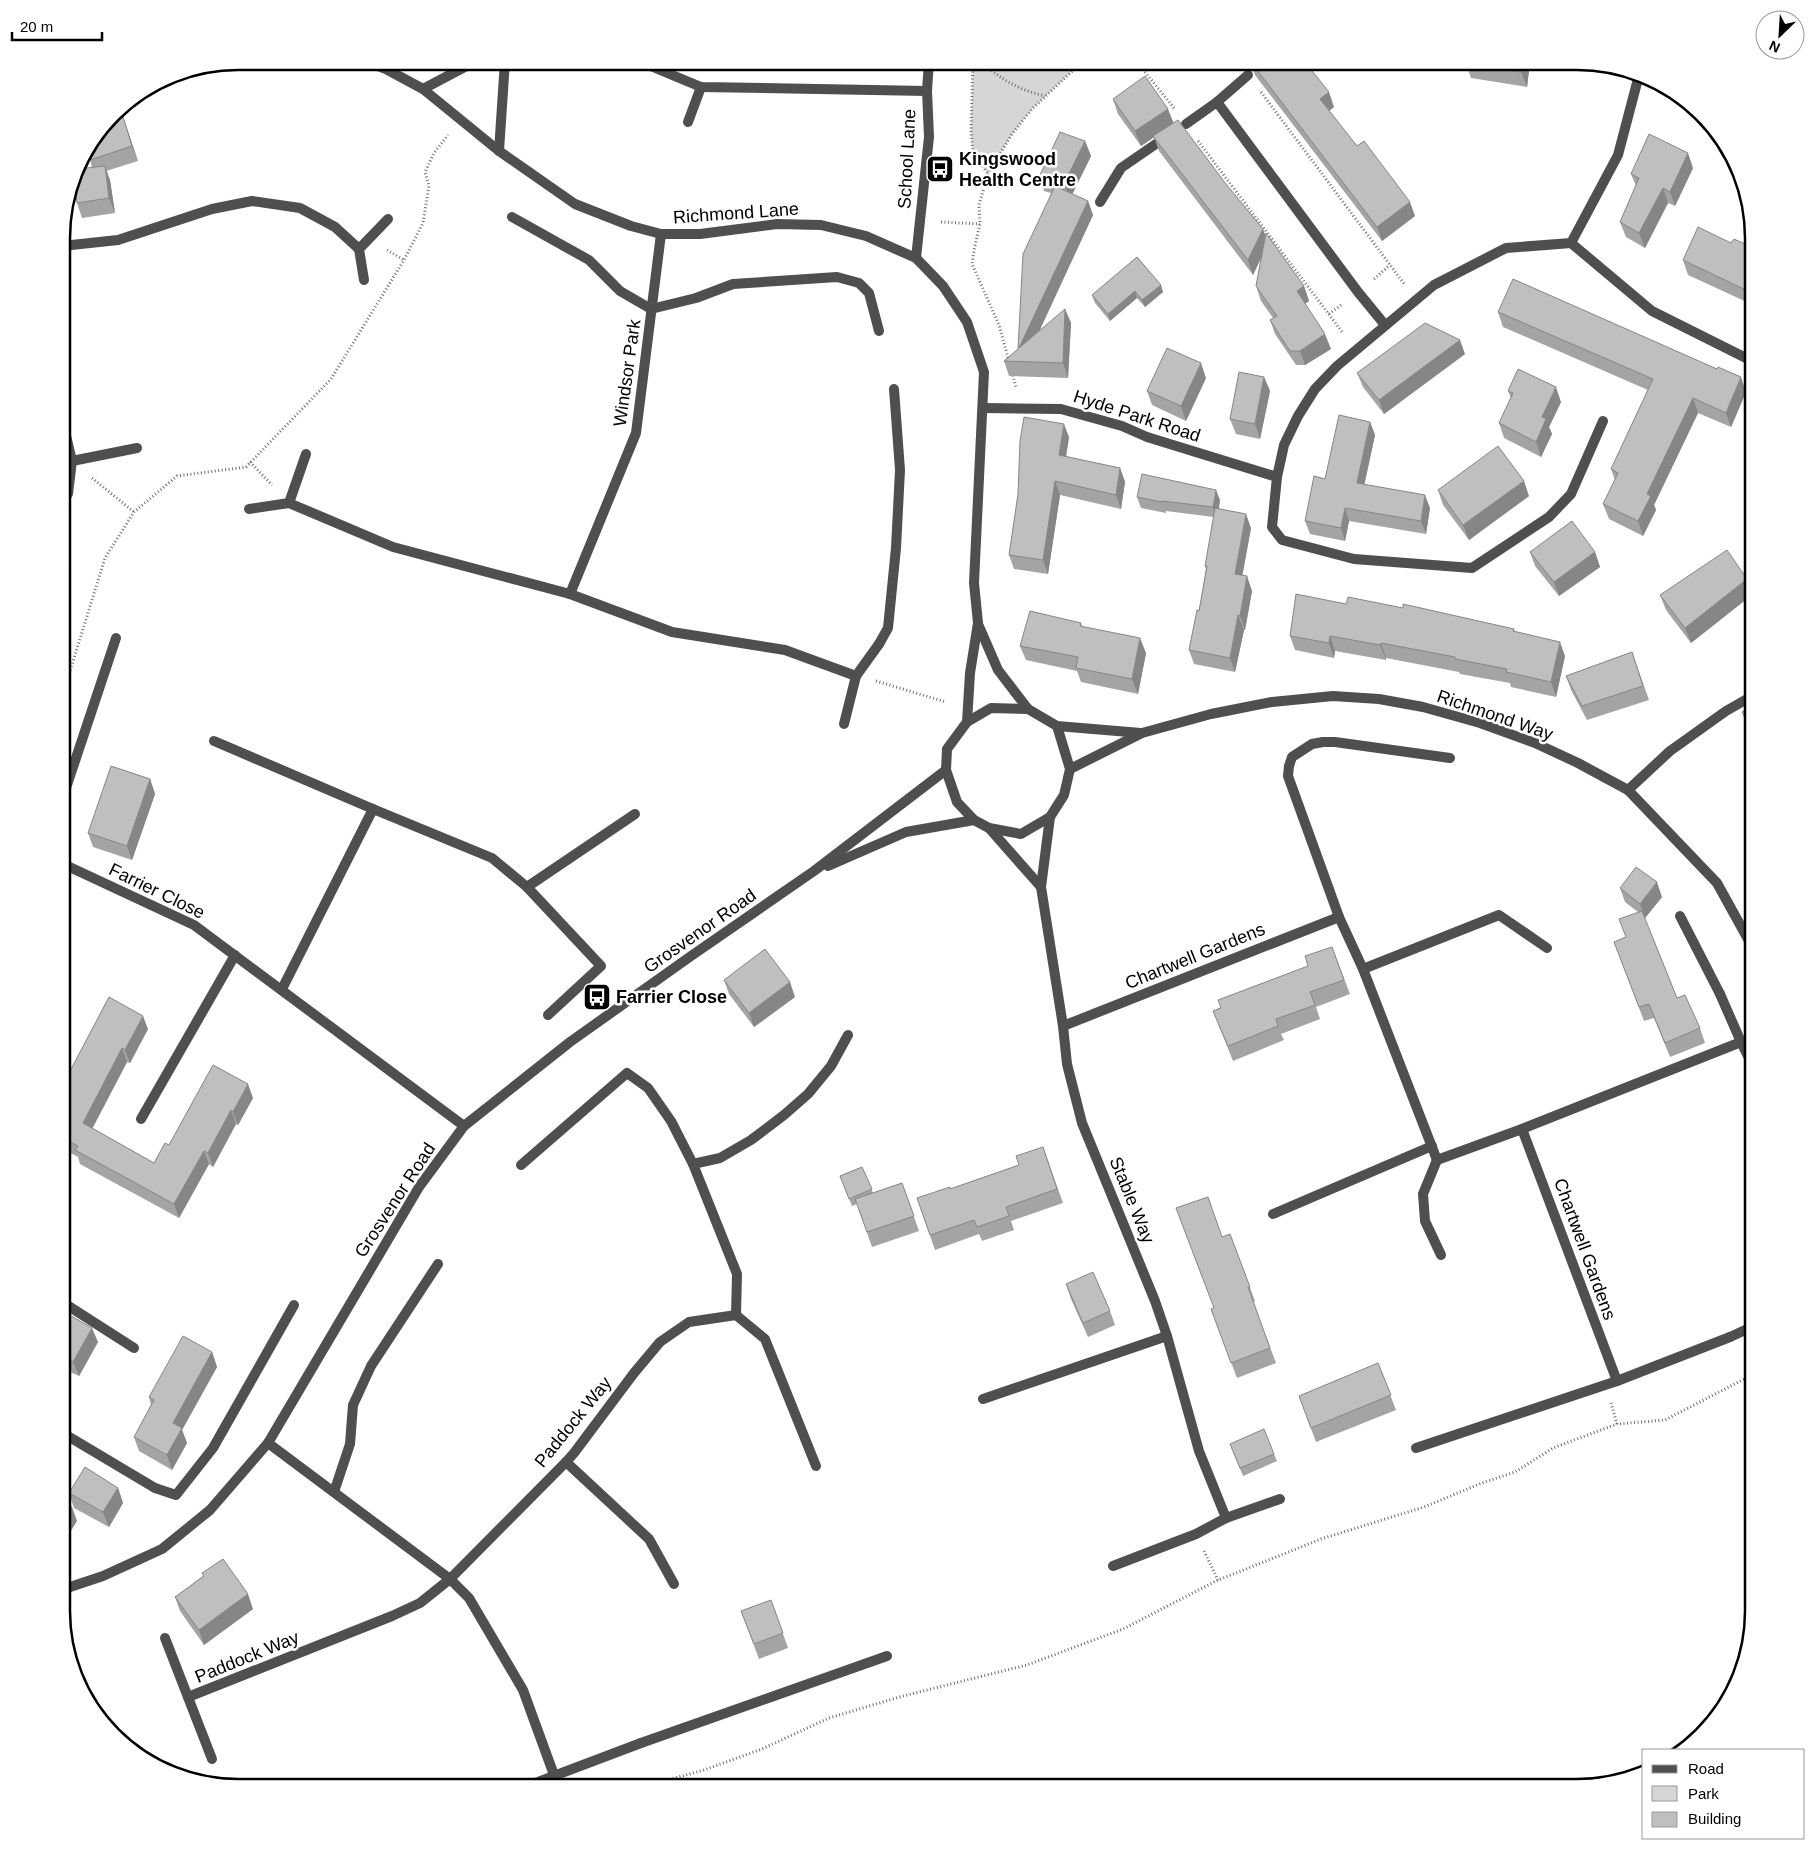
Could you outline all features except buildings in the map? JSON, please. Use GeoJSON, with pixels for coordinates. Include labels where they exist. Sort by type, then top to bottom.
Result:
{"type":"FeatureCollection","features":[{"type":"Feature","properties":{"kind":"street","name":"Richmond Lane"},"geometry":{"type":"LineString","coordinates":[[388,70],[422,89],[499,150],[575,204],[631,226],[661,234],[700,234],[777,224],[821,224],[866,236],[916,258],[943,286],[967,322],[984,372],[984,408],[974,583],[978,623],[970,673],[967,722]]}},
{"type":"Feature","properties":{"kind":"street"},"geometry":{"type":"LineString","coordinates":[[422,89],[459,70]]}},
{"type":"Feature","properties":{"kind":"street"},"geometry":{"type":"LineString","coordinates":[[499,150],[504,70]]}},
{"type":"Feature","properties":{"kind":"street"},"geometry":{"type":"LineString","coordinates":[[658,70],[701,87],[927,91]]}},
{"type":"Feature","properties":{"kind":"street","name":"School Lane"},"geometry":{"type":"LineString","coordinates":[[916,258],[928,137],[928,70]]}},
{"type":"Feature","properties":{"kind":"street"},"geometry":{"type":"LineString","coordinates":[[1100,202],[1121,168],[1217,102],[1248,75]]}},
{"type":"Feature","properties":{"kind":"street"},"geometry":{"type":"LineString","coordinates":[[1571,243],[1618,155],[1637,81]]}},
{"type":"Feature","properties":{"kind":"street"},"geometry":{"type":"LineString","coordinates":[[688,122],[701,87]]}},
{"type":"Feature","properties":{"kind":"street"},"geometry":{"type":"LineString","coordinates":[[1217,102],[1352,284],[1385,325]]}},
{"type":"Feature","properties":{"kind":"street"},"geometry":{"type":"LineString","coordinates":[[70,245],[118,240],[212,209],[252,202],[300,208],[334,227],[359,249],[364,280]]}},
{"type":"Feature","properties":{"kind":"street"},"geometry":{"type":"LineString","coordinates":[[512,217],[589,260],[620,291],[652,309],[696,298],[733,284],[837,277],[859,283],[869,293],[880,331]]}},
{"type":"Feature","properties":{"kind":"street"},"geometry":{"type":"LineString","coordinates":[[359,249],[388,219]]}},
{"type":"Feature","properties":{"kind":"street","name":"Windsor Park"},"geometry":{"type":"LineString","coordinates":[[570,594],[636,433],[661,234]]}},
{"type":"Feature","properties":{"kind":"street"},"geometry":{"type":"LineString","coordinates":[[1602,421],[1571,494],[1549,517],[1472,568],[1354,559],[1282,540],[1272,527],[1277,476],[1284,444],[1298,416],[1315,390],[1355,350],[1434,285],[1506,248],[1571,243],[1652,311],[1745,358]]}},
{"type":"Feature","properties":{"kind":"street"},"geometry":{"type":"LineString","coordinates":[[844,724],[856,676],[888,628],[896,548],[900,470],[894,389]]}},
{"type":"Feature","properties":{"kind":"street","name":"Hyde Park Road"},"geometry":{"type":"LineString","coordinates":[[984,408],[1061,409],[1122,426],[1147,437],[1277,476]]}},
{"type":"Feature","properties":{"kind":"street"},"geometry":{"type":"LineString","coordinates":[[72,461],[137,448]]}},
{"type":"Feature","properties":{"kind":"street"},"geometry":{"type":"LineString","coordinates":[[70,453],[72,461],[70,478]]}},
{"type":"Feature","properties":{"kind":"street"},"geometry":{"type":"LineString","coordinates":[[289,503],[306,454]]}},
{"type":"Feature","properties":{"kind":"street"},"geometry":{"type":"LineString","coordinates":[[249,509],[289,503],[393,547],[570,594],[672,632],[784,650],[856,676]]}},
{"type":"Feature","properties":{"kind":"street","name":"Richmond Lane"},"geometry":{"type":"LineString","coordinates":[[978,623],[998,670],[1028,709]]}},
{"type":"Feature","properties":{"kind":"street"},"geometry":{"type":"LineString","coordinates":[[70,779],[116,638]]}},
{"type":"Feature","properties":{"kind":"street","name":"Richmond Way"},"geometry":{"type":"LineString","coordinates":[[1070,769],[1142,733],[1211,714],[1272,702],[1333,696],[1379,699],[1423,707],[1480,722],[1535,743],[1628,790],[1717,883],[1745,934]]}},
{"type":"Feature","properties":{"kind":"street"},"geometry":{"type":"LineString","coordinates":[[1628,790],[1670,751],[1726,711],[1745,700]]}},
{"type":"Feature","properties":{"kind":"street"},"geometry":{"type":"LineString","coordinates":[[991,708],[1028,709],[1057,726],[1070,769],[1064,795],[1050,817],[1021,834],[989,828],[974,820],[957,802],[946,770],[948,748],[967,722],[991,708]]}},
{"type":"Feature","properties":{"kind":"street","name":"Richmond Way"},"geometry":{"type":"LineString","coordinates":[[1057,726],[1142,733]]}},
{"type":"Feature","properties":{"kind":"street"},"geometry":{"type":"LineString","coordinates":[[214,741],[492,858],[527,887],[602,966],[548,1015]]}},
{"type":"Feature","properties":{"kind":"street"},"geometry":{"type":"LineString","coordinates":[[1440,1255],[1425,1221],[1422,1194],[1437,1160],[1363,969],[1339,917],[1288,776],[1292,757],[1312,744],[1335,742],[1450,758]]}},
{"type":"Feature","properties":{"kind":"street","name":"Grosvenor Road"},"geometry":{"type":"LineString","coordinates":[[70,1587],[103,1576],[162,1549],[210,1510],[268,1443],[419,1187],[464,1126],[578,1036],[690,956],[814,872],[946,770]]}},
{"type":"Feature","properties":{"kind":"street"},"geometry":{"type":"LineString","coordinates":[[282,989],[373,809]]}},
{"type":"Feature","properties":{"kind":"street"},"geometry":{"type":"LineString","coordinates":[[527,887],[635,814]]}},
{"type":"Feature","properties":{"kind":"street","name":"Stable Way"},"geometry":{"type":"LineString","coordinates":[[1050,817],[1041,887],[1063,1026],[1067,1064],[1082,1123],[1115,1201],[1167,1336],[1199,1451],[1226,1518]]}},
{"type":"Feature","properties":{"kind":"street","name":"Grosvenor Road"},"geometry":{"type":"LineString","coordinates":[[814,872],[906,832],[974,820]]}},
{"type":"Feature","properties":{"kind":"street"},"geometry":{"type":"LineString","coordinates":[[989,828],[1041,887]]}},
{"type":"Feature","properties":{"kind":"street","name":"Farrier Close"},"geometry":{"type":"LineString","coordinates":[[70,867],[194,925],[464,1126]]}},
{"type":"Feature","properties":{"kind":"street"},"geometry":{"type":"LineString","coordinates":[[1363,969],[1499,915],[1548,948]]}},
{"type":"Feature","properties":{"kind":"street"},"geometry":{"type":"LineString","coordinates":[[1680,916],[1720,994],[1745,1050]]}},
{"type":"Feature","properties":{"kind":"street","name":"Chartwell Gardens"},"geometry":{"type":"LineString","coordinates":[[1063,1026],[1339,917]]}},
{"type":"Feature","properties":{"kind":"street"},"geometry":{"type":"LineString","coordinates":[[141,1119],[235,955]]}},
{"type":"Feature","properties":{"kind":"street"},"geometry":{"type":"LineString","coordinates":[[693,1164],[720,1158],[751,1140],[784,1115],[808,1094],[831,1066],[848,1035]]}},
{"type":"Feature","properties":{"kind":"street"},"geometry":{"type":"LineString","coordinates":[[1437,1160],[1522,1129],[1741,1042]]}},
{"type":"Feature","properties":{"kind":"street"},"geometry":{"type":"LineString","coordinates":[[520,1165],[627,1073],[648,1088],[670,1121],[693,1164],[737,1274],[736,1315],[765,1339],[816,1466]]}},
{"type":"Feature","properties":{"kind":"street","name":"Chartwell Gardens"},"geometry":{"type":"LineString","coordinates":[[1522,1129],[1617,1381]]}},
{"type":"Feature","properties":{"kind":"street"},"geometry":{"type":"LineString","coordinates":[[1273,1214],[1432,1146]]}},
{"type":"Feature","properties":{"kind":"street"},"geometry":{"type":"LineString","coordinates":[[334,1492],[350,1444],[353,1405],[371,1366],[438,1264]]}},
{"type":"Feature","properties":{"kind":"street"},"geometry":{"type":"LineString","coordinates":[[70,1437],[156,1488],[176,1495],[213,1448],[294,1305]]}},
{"type":"Feature","properties":{"kind":"street"},"geometry":{"type":"LineString","coordinates":[[70,1307],[134,1348]]}},
{"type":"Feature","properties":{"kind":"street","name":"Paddock Way"},"geometry":{"type":"LineString","coordinates":[[188,1697],[392,1616],[420,1603],[450,1579],[566,1462],[660,1342],[688,1322],[736,1315]]}},
{"type":"Feature","properties":{"kind":"street"},"geometry":{"type":"LineString","coordinates":[[1416,1448],[1617,1381],[1745,1330]]}},
{"type":"Feature","properties":{"kind":"street"},"geometry":{"type":"LineString","coordinates":[[983,1399],[1167,1336]]}},
{"type":"Feature","properties":{"kind":"street"},"geometry":{"type":"LineString","coordinates":[[268,1443],[450,1579],[469,1598],[523,1690],[554,1774]]}},
{"type":"Feature","properties":{"kind":"street"},"geometry":{"type":"LineString","coordinates":[[566,1462],[649,1539],[674,1584]]}},
{"type":"Feature","properties":{"kind":"street"},"geometry":{"type":"LineString","coordinates":[[1113,1566],[1196,1534],[1226,1518],[1280,1499]]}},
{"type":"Feature","properties":{"kind":"street","name":"Paddock Way"},"geometry":{"type":"LineString","coordinates":[[165,1638],[212,1759]]}},
{"type":"Feature","properties":{"kind":"street"},"geometry":{"type":"LineString","coordinates":[[543,1779],[887,1656]]}},
{"type":"Feature","properties":{"kind":"path"},"geometry":{"type":"LineString","coordinates":[[973,70],[971,131],[973,153],[988,174]]}},
{"type":"Feature","properties":{"kind":"path"},"geometry":{"type":"LineString","coordinates":[[992,70],[1022,90],[1046,96]]}},
{"type":"Feature","properties":{"kind":"path"},"geometry":{"type":"LineString","coordinates":[[1020,408],[1012,370],[999,325],[972,264],[980,224],[979,205],[988,174],[1012,134],[1032,109],[1074,70]]}},
{"type":"Feature","properties":{"kind":"path"},"geometry":{"type":"LineString","coordinates":[[1143,70],[1159,88],[1355,350]]}},
{"type":"Feature","properties":{"kind":"path"},"geometry":{"type":"LineString","coordinates":[[1248,75],[1416,300]]}},
{"type":"Feature","properties":{"kind":"path"},"geometry":{"type":"LineString","coordinates":[[70,671],[105,558],[134,512],[177,476],[246,467],[331,380],[404,260],[423,223],[428,186],[425,172],[434,153],[461,120]]}},
{"type":"Feature","properties":{"kind":"path"},"geometry":{"type":"LineString","coordinates":[[920,220],[980,224]]}},
{"type":"Feature","properties":{"kind":"path"},"geometry":{"type":"LineString","coordinates":[[72,461],[134,512]]}},
{"type":"Feature","properties":{"kind":"path"},"geometry":{"type":"LineString","coordinates":[[250,462],[289,503]]}},
{"type":"Feature","properties":{"kind":"path"},"geometry":{"type":"LineString","coordinates":[[856,676],[946,702]]}},
{"type":"Feature","properties":{"kind":"path"},"geometry":{"type":"LineString","coordinates":[[672,1779],[704,1770],[762,1749],[829,1718],[903,1696],[1027,1665],[1123,1629],[1218,1580],[1321,1539],[1424,1507],[1482,1483],[1515,1472],[1553,1448],[1617,1424],[1665,1420],[1745,1379]]}},
{"type":"Feature","properties":{"kind":"path"},"geometry":{"type":"LineString","coordinates":[[1196,1534],[1218,1580]]}},
{"type":"Feature","properties":{"kind":"green space"},"geometry":{"type":"Polygon","coordinates":[[[973,70],[1073,70],[1032,109],[1012,134],[988,174],[973,153],[971,131],[973,70]]]}},
{"type":"Feature","properties":{"kind":"place","name":"Kingswood Health Centre"},"geometry":{"type":"Point","coordinates":[940,169]}},
{"type":"Feature","properties":{"kind":"place","name":"Farrier Close"},"geometry":{"type":"Point","coordinates":[597,997]}}]}
